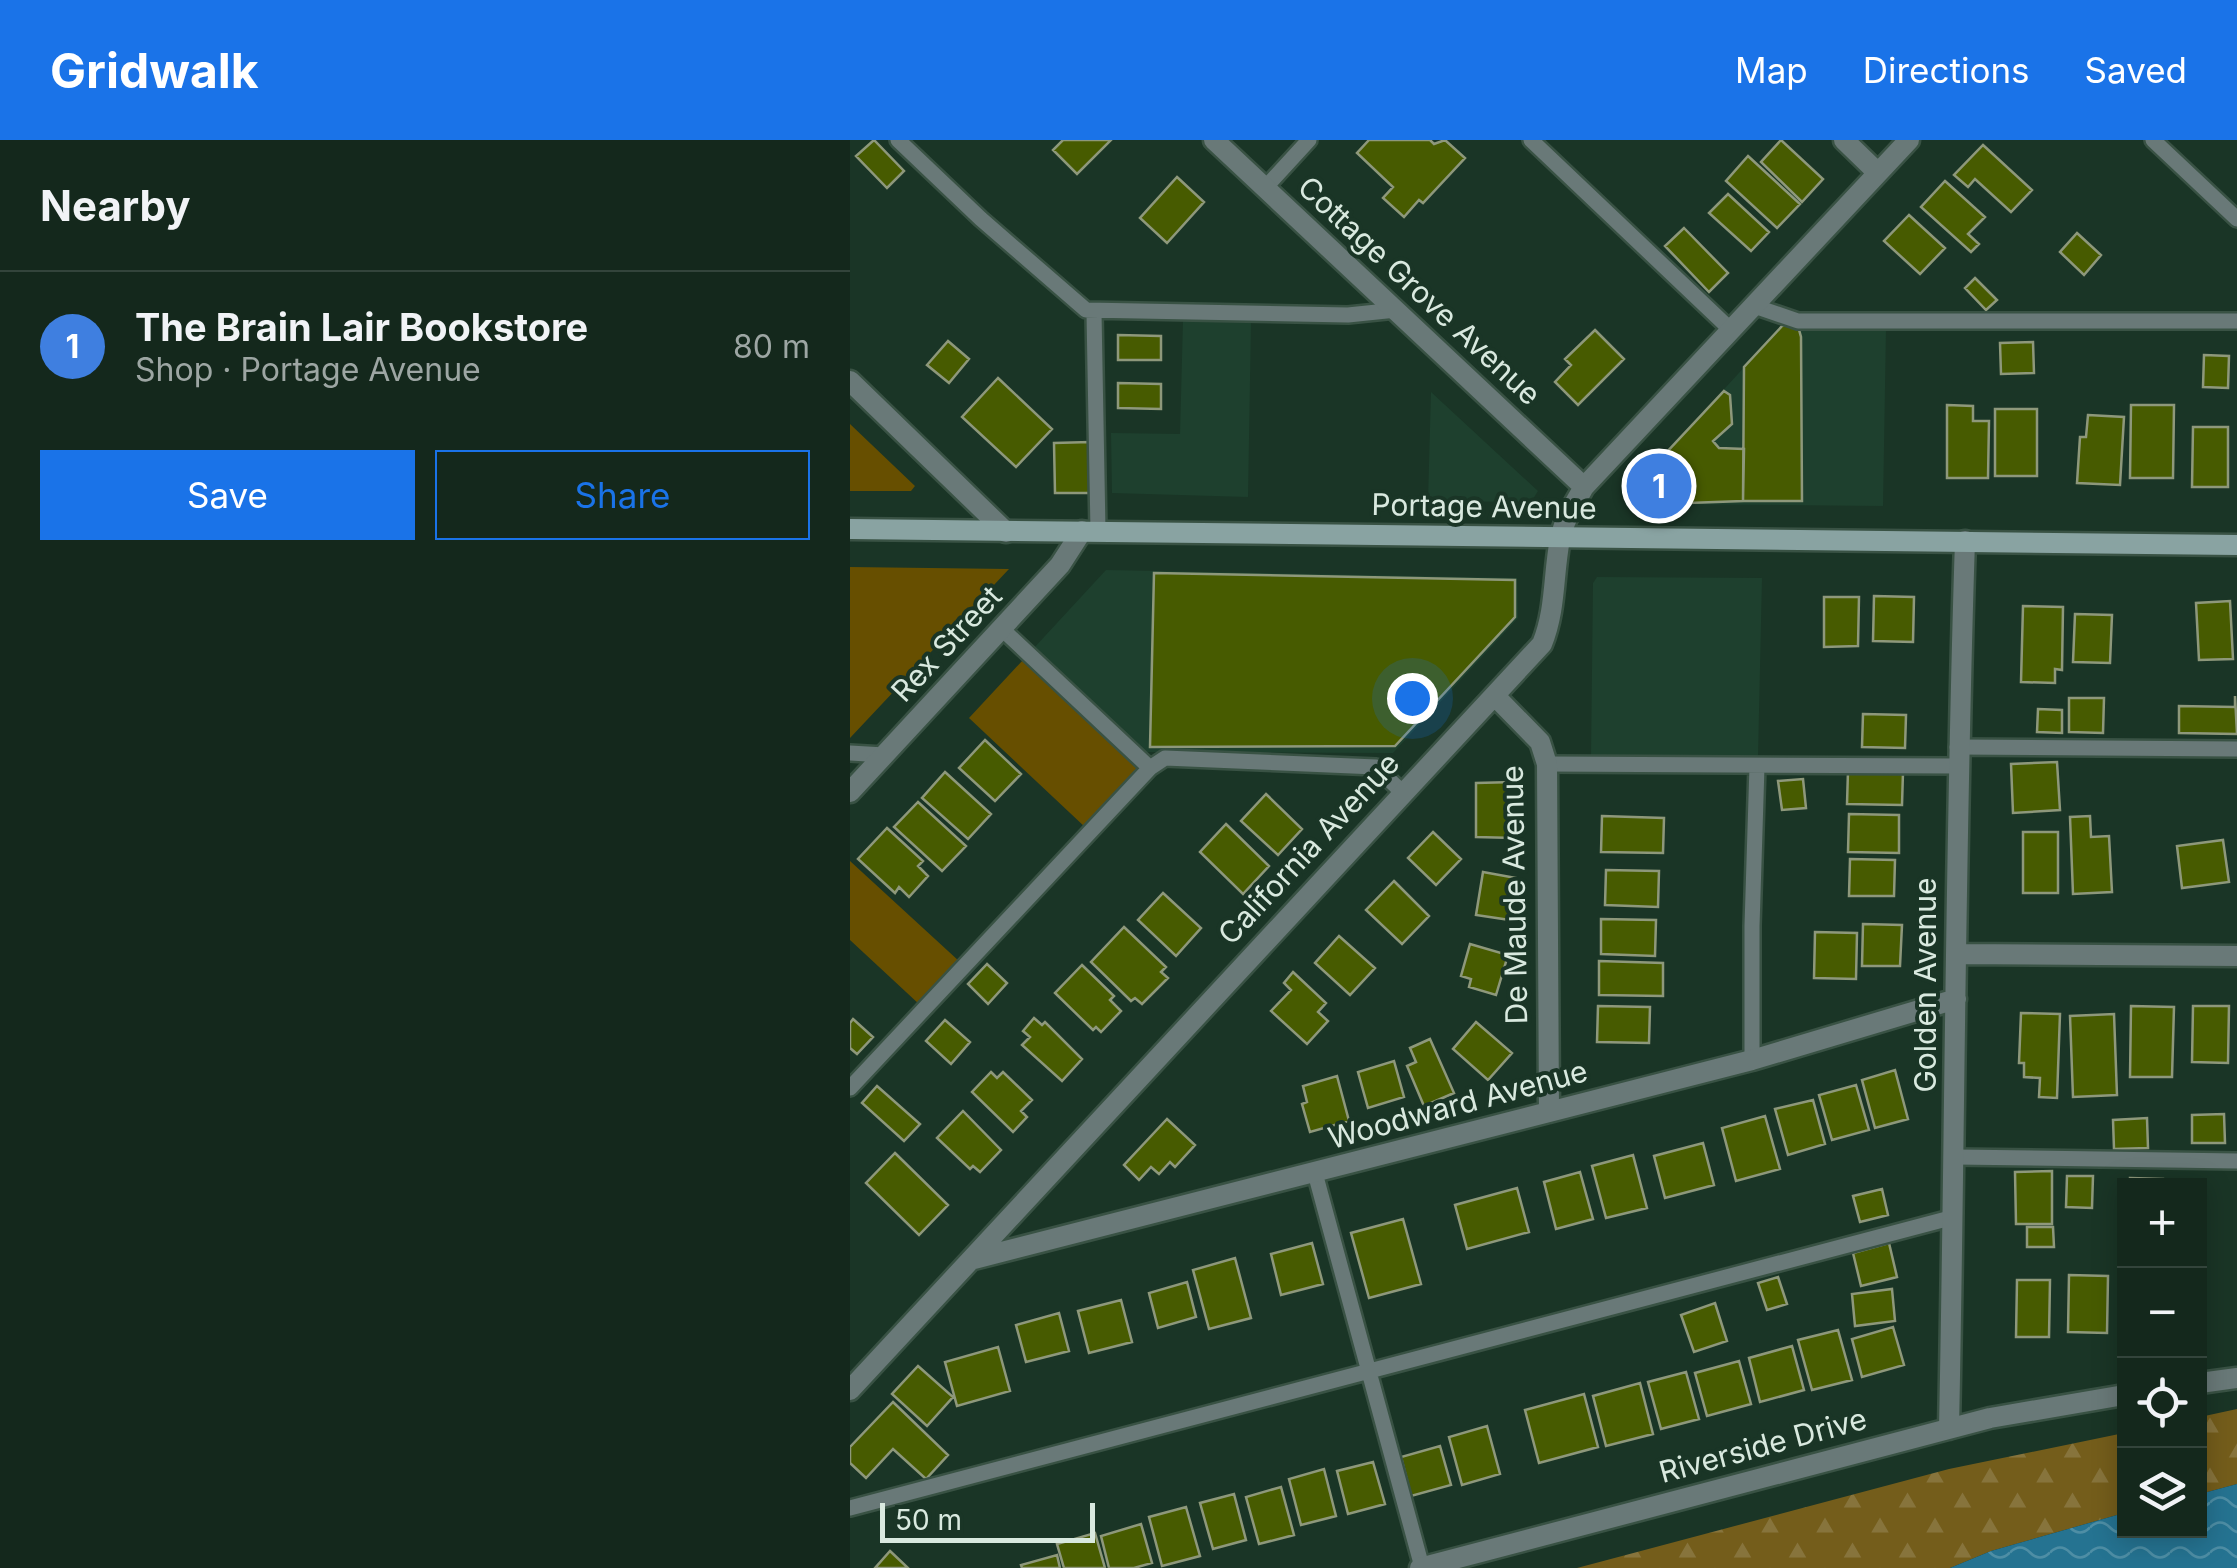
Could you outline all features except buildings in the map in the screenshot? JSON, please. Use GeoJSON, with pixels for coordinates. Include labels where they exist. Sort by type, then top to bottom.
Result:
{"type":"FeatureCollection","features":[{"type":"Feature","properties":{"kind":"main road","name":"Portage Avenue"},"geometry":{"type":"LineString","coordinates":[[850,529],[2237,545]]}},
{"type":"Feature","properties":{"kind":"street","name":"Cottage Grove Avenue"},"geometry":{"type":"LineString","coordinates":[[1214,140],[1584,487]]}},
{"type":"Feature","properties":{"kind":"street"},"geometry":{"type":"LineString","coordinates":[[1844,140],[1878,172]]}},
{"type":"Feature","properties":{"kind":"street","name":"California Avenue"},"geometry":{"type":"LineString","coordinates":[[850,1390],[1542,644],[1552,621],[1560,538],[1584,487],[1909,140]]}},
{"type":"Feature","properties":{"kind":"street"},"geometry":{"type":"LineString","coordinates":[[850,381],[1006,532]]}},
{"type":"Feature","properties":{"kind":"street","name":"Rex Street"},"geometry":{"type":"LineString","coordinates":[[850,792],[1090,531]]}},
{"type":"Feature","properties":{"kind":"street","name":"Golden Avenue"},"geometry":{"type":"LineString","coordinates":[[1949,1429],[1957,756],[1965,541]]}},
{"type":"Feature","properties":{"kind":"street","name":"De Maude Avenue"},"geometry":{"type":"LineString","coordinates":[[1494,696],[1540,742],[1547,764],[1549,1112]]}},
{"type":"Feature","properties":{"kind":"street"},"geometry":{"type":"LineString","coordinates":[[1957,954],[2237,956]]}},
{"type":"Feature","properties":{"kind":"street","name":"Woodward Avenue"},"geometry":{"type":"LineString","coordinates":[[972,1260],[1752,1060],[1956,999]]}},
{"type":"Feature","properties":{"kind":"street"},"geometry":{"type":"LineString","coordinates":[[2207,1382],[2237,1378]]}},
{"type":"Feature","properties":{"kind":"street","name":"Riverside Drive"},"geometry":{"type":"LineString","coordinates":[[1422,1568],[1990,1418],[2117,1396]]}},
{"type":"Feature","properties":{"kind":"lane"},"geometry":{"type":"LineString","coordinates":[[898,140],[1078,306],[1094,312],[1348,314],[1396,310]]}},
{"type":"Feature","properties":{"kind":"lane"},"geometry":{"type":"LineString","coordinates":[[1264,188],[1309,140]]}},
{"type":"Feature","properties":{"kind":"lane"},"geometry":{"type":"LineString","coordinates":[[1531,140],[1731,330]]}},
{"type":"Feature","properties":{"kind":"lane"},"geometry":{"type":"LineString","coordinates":[[2153,140],[2237,219]]}},
{"type":"Feature","properties":{"kind":"lane"},"geometry":{"type":"LineString","coordinates":[[1754,306],[1798,321],[2234,318]]}},
{"type":"Feature","properties":{"kind":"lane"},"geometry":{"type":"LineString","coordinates":[[1090,531],[1094,312]]}},
{"type":"Feature","properties":{"kind":"lane"},"geometry":{"type":"LineString","coordinates":[[1002,629],[1150,768]]}},
{"type":"Feature","properties":{"kind":"lane"},"geometry":{"type":"LineString","coordinates":[[1547,764],[1757,766],[2237,749]]}},
{"type":"Feature","properties":{"kind":"lane"},"geometry":{"type":"LineString","coordinates":[[850,753],[884,755]]}},
{"type":"Feature","properties":{"kind":"lane"},"geometry":{"type":"LineString","coordinates":[[850,1088],[1150,768],[1165,758],[1376,767],[1402,792]]}},
{"type":"Feature","properties":{"kind":"lane"},"geometry":{"type":"LineString","coordinates":[[1752,1060],[1757,766]]}},
{"type":"Feature","properties":{"kind":"lane"},"geometry":{"type":"LineString","coordinates":[[1955,1157],[2237,1161]]}},
{"type":"Feature","properties":{"kind":"lane"},"geometry":{"type":"LineString","coordinates":[[1315,1172],[1422,1568]]}},
{"type":"Feature","properties":{"kind":"lane"},"geometry":{"type":"LineString","coordinates":[[850,1508],[1954,1218]]}},
{"type":"Feature","properties":{"kind":"shaded area"},"geometry":{"type":"Polygon","coordinates":[[[1183,320],[1251,322],[1248,497],[1112,493],[1111,433],[1180,434],[1183,320]]]}},
{"type":"Feature","properties":{"kind":"shaded area"},"geometry":{"type":"Polygon","coordinates":[[[1783,325],[1886,328],[1883,506],[1660,504],[1637,484],[1783,325]]]}},
{"type":"Feature","properties":{"kind":"shaded area"},"geometry":{"type":"Polygon","coordinates":[[[1431,392],[1538,491],[1531,502],[1428,501],[1431,392]]]}},
{"type":"Feature","properties":{"kind":"shaded area"},"geometry":{"type":"Polygon","coordinates":[[[850,424],[915,486],[911,491],[850,491],[850,424]]]}},
{"type":"Feature","properties":{"kind":"shaded area"},"geometry":{"type":"Polygon","coordinates":[[[850,567],[1009,569],[850,738],[850,567]]]}},
{"type":"Feature","properties":{"kind":"shaded area"},"geometry":{"type":"Polygon","coordinates":[[[1106,570],[1517,578],[1518,618],[1393,753],[1146,752],[1033,649],[1106,570]]]}},
{"type":"Feature","properties":{"kind":"shaded area"},"geometry":{"type":"Polygon","coordinates":[[[1597,577],[1762,578],[1758,757],[1591,756],[1593,583],[1597,577]]]}},
{"type":"Feature","properties":{"kind":"shaded area"},"geometry":{"type":"Polygon","coordinates":[[[1023,660],[1140,770],[1086,828],[969,718],[1023,660]]]}},
{"type":"Feature","properties":{"kind":"shaded area"},"geometry":{"type":"Polygon","coordinates":[[[850,861],[960,962],[920,1005],[850,940],[850,861]]]}},
{"type":"Feature","properties":{"kind":"green space"},"geometry":{"type":"Polygon","coordinates":[[[2237,1409],[2237,1484],[2207,1492],[2207,1448],[2207,1415],[2237,1409]]]}},
{"type":"Feature","properties":{"kind":"green space"},"geometry":{"type":"Polygon","coordinates":[[[2117,1434],[2117,1515],[1991,1551],[1950,1568],[1577,1568],[1949,1469],[2117,1434]]]}},
{"type":"Feature","properties":{"kind":"water"},"geometry":{"type":"Polygon","coordinates":[[[2237,1484],[2237,1568],[1950,1568],[1991,1551],[2117,1515],[2117,1538],[2207,1538],[2207,1492],[2237,1484]]]}},
{"type":"Feature","properties":{"kind":"place","name":"The Brain Lair Bookstore"},"geometry":{"type":"Point","coordinates":[1659,486]}}]}
